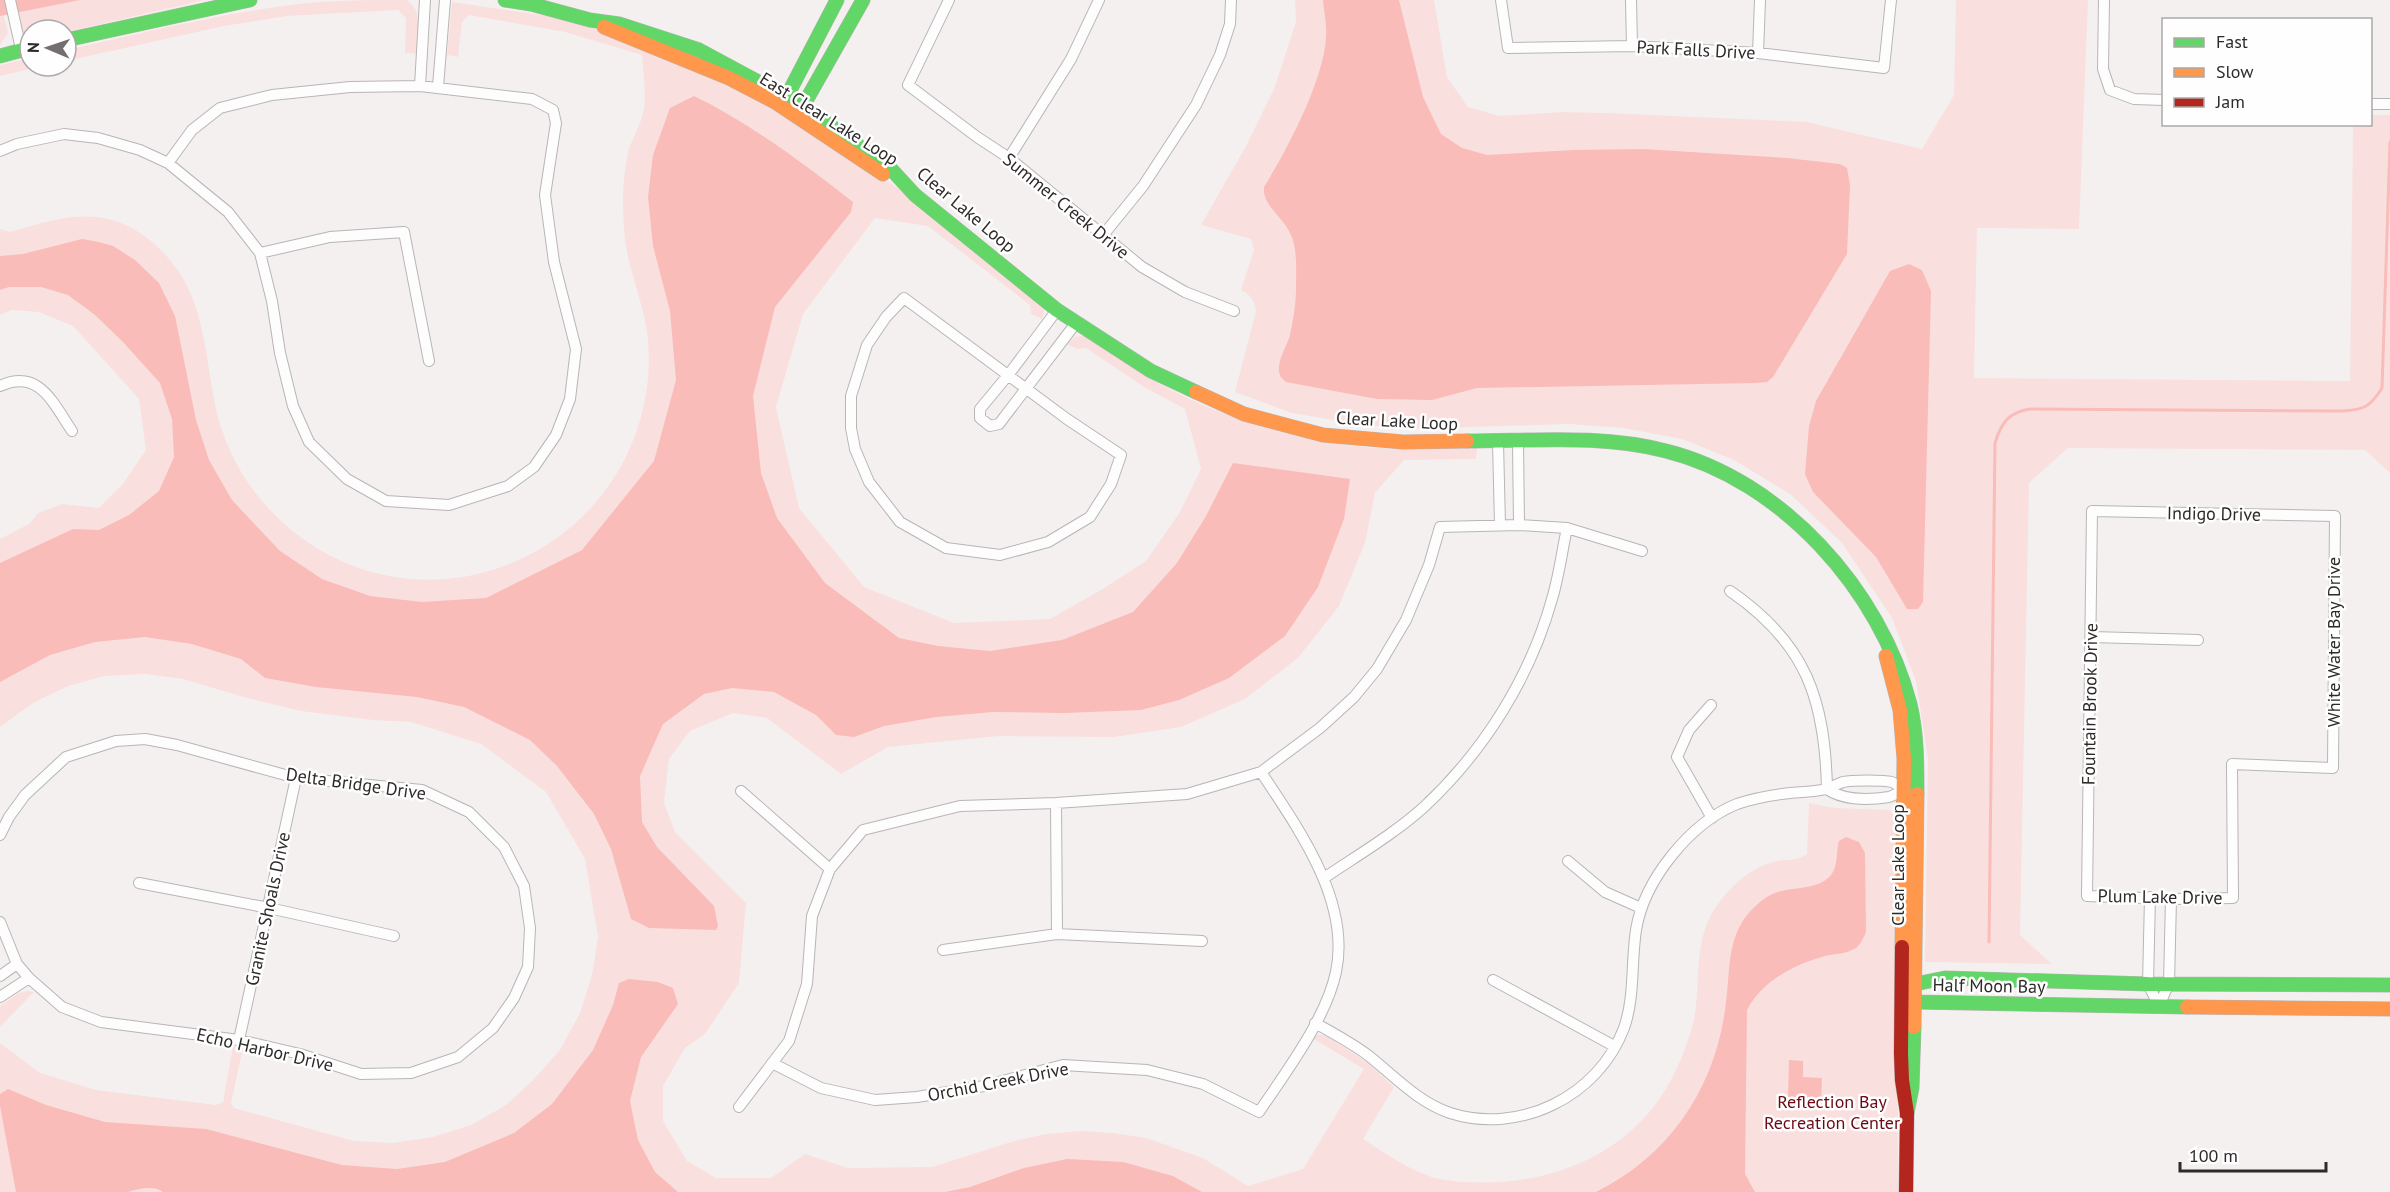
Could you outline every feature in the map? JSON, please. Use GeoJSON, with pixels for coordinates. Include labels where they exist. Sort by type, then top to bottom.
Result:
{"type":"FeatureCollection","features":[{"type":"Feature","properties":{"kind":"street"},"geometry":{"type":"LineString","coordinates":[[10,0],[18,34]]}},
{"type":"Feature","properties":{"kind":"street"},"geometry":{"type":"LineString","coordinates":[[78,37],[250,0]]}},
{"type":"Feature","properties":{"kind":"street"},"geometry":{"type":"LineString","coordinates":[[420,86],[425,0]]}},
{"type":"Feature","properties":{"kind":"street"},"geometry":{"type":"LineString","coordinates":[[438,87],[445,0]]}},
{"type":"Feature","properties":{"kind":"street","name":"East Clear Lake Loop"},"geometry":{"type":"LineString","coordinates":[[505,0],[531,4],[590,20],[619,24],[699,50],[787,96],[796,108]]}},
{"type":"Feature","properties":{"kind":"street"},"geometry":{"type":"LineString","coordinates":[[787,96],[837,0]]}},
{"type":"Feature","properties":{"kind":"street"},"geometry":{"type":"LineString","coordinates":[[796,108],[863,0]]}},
{"type":"Feature","properties":{"kind":"street","name":"Summer Creek Drive"},"geometry":{"type":"LineString","coordinates":[[949,0],[908,85],[1009,158],[1143,267],[1185,292],[1233,311]]}},
{"type":"Feature","properties":{"kind":"street"},"geometry":{"type":"LineString","coordinates":[[1009,158],[1071,59],[1099,0]]}},
{"type":"Feature","properties":{"kind":"street"},"geometry":{"type":"LineString","coordinates":[[1104,234],[1143,186],[1196,105],[1220,55],[1230,24],[1231,0]]}},
{"type":"Feature","properties":{"kind":"street","name":"Park Falls Drive"},"geometry":{"type":"LineString","coordinates":[[1502,0],[1508,48],[1632,46],[1758,52],[1884,68],[1891,0]]}},
{"type":"Feature","properties":{"kind":"street"},"geometry":{"type":"LineString","coordinates":[[1630,0],[1632,46]]}},
{"type":"Feature","properties":{"kind":"street"},"geometry":{"type":"LineString","coordinates":[[1758,52],[1760,0]]}},
{"type":"Feature","properties":{"kind":"street"},"geometry":{"type":"LineString","coordinates":[[2104,0],[2103,69],[2110,90],[2133,99],[2162,100]]}},
{"type":"Feature","properties":{"kind":"street","name":"East Clear Lake Loop"},"geometry":{"type":"LineString","coordinates":[[590,20],[796,108]]}},
{"type":"Feature","properties":{"kind":"street"},"geometry":{"type":"LineString","coordinates":[[422,39],[442,41]]}},
{"type":"Feature","properties":{"kind":"street"},"geometry":{"type":"LineString","coordinates":[[0,56],[18,50]]}},
{"type":"Feature","properties":{"kind":"street"},"geometry":{"type":"LineString","coordinates":[[0,151],[16,144],[64,134],[98,138],[140,150],[168,163],[228,212],[260,253],[293,406],[309,442],[347,479],[386,501],[449,505],[508,486],[534,467],[556,435],[570,399],[576,349],[554,262],[545,195],[556,123],[553,110],[532,99],[420,86],[350,87],[272,95],[220,108],[192,130],[168,163]]}},
{"type":"Feature","properties":{"kind":"street"},"geometry":{"type":"LineString","coordinates":[[2372,104],[2390,104]]}},
{"type":"Feature","properties":{"kind":"street","name":"Clear Lake Loop"},"geometry":{"type":"LineString","coordinates":[[796,108],[891,169],[915,195],[1076,323],[1151,370],[1244,414],[1323,435],[1363,440],[1403,442],[1590,440],[1626,443],[1667,451],[1709,466],[1771,501],[1801,525],[1849,578],[1892,652],[1910,705],[1917,755],[1910,789],[1902,990],[1902,1080],[1907,1113],[1906,1192]]}},
{"type":"Feature","properties":{"kind":"street"},"geometry":{"type":"LineString","coordinates":[[260,253],[330,237],[404,232],[429,360]]}},
{"type":"Feature","properties":{"kind":"street"},"geometry":{"type":"LineString","coordinates":[[904,298],[1009,374],[1067,419],[1121,455],[1111,484],[1090,517],[1048,542],[1000,555],[946,548],[900,522],[869,482],[855,449],[851,428],[851,396],[867,345],[886,317],[904,298]]}},
{"type":"Feature","properties":{"kind":"street"},"geometry":{"type":"LineString","coordinates":[[1057,310],[980,409],[980,418],[990,426],[999,424],[1076,323]]}},
{"type":"Feature","properties":{"kind":"street"},"geometry":{"type":"LineString","coordinates":[[0,386],[13,380],[29,380],[44,391],[72,431]]}},
{"type":"Feature","properties":{"kind":"street"},"geometry":{"type":"LineString","coordinates":[[1498,442],[1500,525]]}},
{"type":"Feature","properties":{"kind":"street"},"geometry":{"type":"LineString","coordinates":[[1518,442],[1519,525]]}},
{"type":"Feature","properties":{"kind":"street","name":"Indigo Drive"},"geometry":{"type":"LineString","coordinates":[[2092,511],[2335,516]]}},
{"type":"Feature","properties":{"kind":"street","name":"Fountain Brook Drive"},"geometry":{"type":"LineString","coordinates":[[2087,896],[2092,511]]}},
{"type":"Feature","properties":{"kind":"street","name":"White Water Bay Drive"},"geometry":{"type":"LineString","coordinates":[[2233,898],[2232,765],[2333,768],[2335,516]]}},
{"type":"Feature","properties":{"kind":"street"},"geometry":{"type":"LineString","coordinates":[[739,1107],[789,1041],[807,984],[812,916],[830,869],[863,830],[960,806],[1056,803],[1187,794],[1260,772],[1320,728],[1354,697],[1377,669],[1406,620],[1429,566],[1440,527],[1519,525],[1567,528],[1642,551]]}},
{"type":"Feature","properties":{"kind":"street"},"geometry":{"type":"LineString","coordinates":[[1324,878],[1385,838],[1424,807],[1455,775],[1488,735],[1523,674],[1542,632],[1567,528]]}},
{"type":"Feature","properties":{"kind":"street"},"geometry":{"type":"LineString","coordinates":[[1730,591],[1777,629],[1808,679],[1820,712],[1826,750],[1827,789]]}},
{"type":"Feature","properties":{"kind":"street"},"geometry":{"type":"LineString","coordinates":[[2092,637],[2198,640]]}},
{"type":"Feature","properties":{"kind":"street"},"geometry":{"type":"LineString","coordinates":[[1711,705],[1689,730],[1677,757],[1712,818]]}},
{"type":"Feature","properties":{"kind":"street","name":"Delta Bridge Drive"},"geometry":{"type":"LineString","coordinates":[[0,834],[5,815],[66,757],[116,741],[145,739],[177,745],[296,778],[422,790],[469,812],[504,847],[524,886],[530,928],[528,966]]}},
{"type":"Feature","properties":{"kind":"street"},"geometry":{"type":"LineString","coordinates":[[1260,772],[1281,803],[1324,878],[1335,912],[1339,952],[1330,992],[1315,1023],[1369,1056],[1425,1100],[1448,1112],[1486,1119],[1524,1116],[1566,1098],[1586,1084],[1614,1046],[1624,1028],[1629,1004],[1636,929],[1641,908],[1655,879],[1681,844],[1712,818],[1735,805],[1764,796],[1827,789],[1846,781],[1892,782],[1910,789]]}},
{"type":"Feature","properties":{"kind":"street","name":"Granite Shoals Drive"},"geometry":{"type":"LineString","coordinates":[[239,1040],[296,778]]}},
{"type":"Feature","properties":{"kind":"street"},"geometry":{"type":"LineString","coordinates":[[1827,789],[1837,796],[1856,799],[1892,796],[1910,789]]}},
{"type":"Feature","properties":{"kind":"street","name":"Clear Lake Loop"},"geometry":{"type":"LineString","coordinates":[[1907,1113],[1912,1088],[1915,1002],[1910,789]]}},
{"type":"Feature","properties":{"kind":"street"},"geometry":{"type":"LineString","coordinates":[[741,791],[830,869]]}},
{"type":"Feature","properties":{"kind":"street"},"geometry":{"type":"LineString","coordinates":[[1056,803],[1057,934]]}},
{"type":"Feature","properties":{"kind":"street"},"geometry":{"type":"LineString","coordinates":[[1568,861],[1605,892],[1641,908]]}},
{"type":"Feature","properties":{"kind":"street"},"geometry":{"type":"LineString","coordinates":[[139,883],[269,908],[394,936]]}},
{"type":"Feature","properties":{"kind":"street","name":"Plum Lake Drive"},"geometry":{"type":"LineString","coordinates":[[2087,896],[2171,899],[2233,898]]}},
{"type":"Feature","properties":{"kind":"street"},"geometry":{"type":"LineString","coordinates":[[2150,897],[2148,984],[2159,1006]]}},
{"type":"Feature","properties":{"kind":"street"},"geometry":{"type":"LineString","coordinates":[[2159,1006],[2169,983],[2171,899]]}},
{"type":"Feature","properties":{"kind":"street","name":"Echo Harbor Drive"},"geometry":{"type":"LineString","coordinates":[[0,922],[17,964],[29,978],[62,1007],[100,1022],[239,1040],[300,1054],[361,1074],[411,1073],[458,1057],[493,1028],[514,998],[528,966]]}},
{"type":"Feature","properties":{"kind":"street"},"geometry":{"type":"LineString","coordinates":[[943,950],[1057,934],[1202,940]]}},
{"type":"Feature","properties":{"kind":"street"},"geometry":{"type":"LineString","coordinates":[[0,976],[17,964]]}},
{"type":"Feature","properties":{"kind":"street"},"geometry":{"type":"LineString","coordinates":[[0,997],[29,978]]}},
{"type":"Feature","properties":{"kind":"street","name":"Half Moon Bay"},"geometry":{"type":"LineString","coordinates":[[2390,985],[2148,984],[1945,978],[1915,984],[1902,990],[1915,1002],[2390,1009]]}},
{"type":"Feature","properties":{"kind":"street"},"geometry":{"type":"LineString","coordinates":[[1493,980],[1614,1046]]}},
{"type":"Feature","properties":{"kind":"street"},"geometry":{"type":"LineString","coordinates":[[2317,1008],[2318,984]]}},
{"type":"Feature","properties":{"kind":"street","name":"Orchid Creek Drive"},"geometry":{"type":"LineString","coordinates":[[772,1063],[821,1088],[875,1100],[917,1097],[984,1086],[1064,1065],[1148,1070],[1203,1084],[1259,1112],[1294,1061],[1315,1023]]}},
{"type":"Feature","properties":{"kind":"green space"},"geometry":{"type":"Polygon","coordinates":[[[0,0],[8,33],[0,45],[0,0]]]}},
{"type":"Feature","properties":{"kind":"green space"},"geometry":{"type":"Polygon","coordinates":[[[16,0],[205,0],[78,29],[78,18],[20,18],[16,0]]]}},
{"type":"Feature","properties":{"kind":"green space"},"geometry":{"type":"Polygon","coordinates":[[[361,0],[407,0],[418,17],[417,54],[405,53],[406,18],[398,10],[287,16],[224,26],[78,58],[78,47],[174,26],[283,6],[361,0]]]}},
{"type":"Feature","properties":{"kind":"green space"},"geometry":{"type":"Polygon","coordinates":[[[1295,0],[1434,0],[1447,77],[1468,107],[1500,116],[1562,112],[1807,122],[1922,149],[1954,95],[1956,0],[2088,0],[2079,229],[1977,228],[1974,378],[2350,381],[2353,126],[2372,126],[2372,115],[2390,115],[2390,473],[2365,450],[2068,448],[2029,483],[2020,935],[2052,964],[1925,962],[1928,759],[1916,681],[1892,618],[1842,543],[1790,494],[1734,460],[1682,439],[1623,428],[1569,424],[1408,429],[1356,424],[1292,413],[1235,392],[1256,311],[1252,298],[1241,290],[1254,250],[1251,239],[1201,225],[1246,146],[1274,89],[1296,22],[1295,0]]]}},
{"type":"Feature","properties":{"kind":"green space","name":"Reflection Bay Recreation Center"},"geometry":{"type":"Polygon","coordinates":[[[452,2],[569,19],[689,65],[776,107],[898,188],[1040,298],[1045,307],[1042,319],[1031,314],[1030,305],[928,226],[875,218],[803,314],[776,407],[799,508],[864,587],[954,623],[1050,619],[1146,561],[1180,512],[1201,469],[1185,409],[1144,387],[1086,348],[1077,349],[1067,344],[1075,337],[1088,335],[1132,367],[1176,392],[1205,406],[1267,428],[1331,443],[1363,447],[1477,448],[1476,459],[1404,460],[1375,493],[1365,543],[1339,606],[1298,658],[1245,699],[1181,727],[1114,737],[999,736],[888,747],[841,774],[767,718],[733,713],[690,731],[669,759],[664,803],[675,832],[746,903],[739,983],[705,1034],[685,1048],[663,1086],[663,1121],[687,1161],[716,1178],[771,1178],[805,1154],[848,1168],[932,1167],[1014,1141],[1046,1134],[1080,1131],[1146,1138],[1203,1158],[1248,1186],[1303,1169],[1364,1069],[1312,1038],[1316,1035],[1326,1035],[1369,1064],[1394,1087],[1363,1139],[1389,1156],[1434,1178],[1463,1182],[1520,1180],[1548,1174],[1601,1153],[1624,1137],[1660,1099],[1677,1067],[1690,1034],[1694,1019],[1702,939],[1714,910],[1726,894],[1749,873],[1767,864],[1796,859],[1807,854],[1809,803],[1835,808],[1890,810],[1897,819],[1898,1192],[0,1192],[0,1043],[40,1073],[96,1090],[216,1105],[223,1102],[233,1046],[243,1048],[231,1103],[234,1108],[354,1141],[393,1143],[433,1137],[471,1125],[506,1105],[560,1050],[580,1013],[592,975],[598,937],[585,859],[546,792],[481,744],[411,722],[301,711],[183,679],[145,674],[105,676],[68,686],[33,703],[0,727],[0,539],[29,524],[38,513],[62,504],[99,508],[123,484],[146,450],[139,399],[73,326],[38,312],[12,310],[0,315],[0,229],[10,232],[65,218],[100,217],[117,221],[134,229],[151,241],[182,276],[191,296],[203,337],[218,417],[227,443],[246,480],[281,521],[322,551],[345,563],[394,577],[420,580],[446,579],[490,571],[530,554],[566,531],[596,502],[621,467],[638,428],[647,385],[648,340],[627,252],[623,206],[628,155],[642,118],[644,106],[642,55],[565,32],[469,15],[462,22],[458,57],[447,55],[452,2]]]}},
{"type":"Feature","properties":{"kind":"green space"},"geometry":{"type":"Polygon","coordinates":[[[18,61],[18,72],[0,76],[0,65],[18,61]]]}},
{"type":"Feature","properties":{"kind":"green space"},"geometry":{"type":"Polygon","coordinates":[[[34,992],[0,1027],[0,1006],[19,993],[34,992]]]}},
{"type":"Feature","properties":{"kind":"shaded area"},"geometry":{"type":"Polygon","coordinates":[[[0,0],[80,0],[0,16],[0,0]]]}},
{"type":"Feature","properties":{"kind":"shaded area"},"geometry":{"type":"Polygon","coordinates":[[[1323,0],[1399,0],[1423,97],[1441,134],[1462,148],[1487,155],[1643,149],[1787,158],[1840,164],[1847,168],[1850,185],[1847,254],[1773,377],[1767,382],[1756,383],[1477,388],[1432,400],[1377,399],[1286,382],[1280,376],[1279,366],[1290,335],[1294,312],[1295,253],[1293,239],[1269,205],[1264,187],[1293,135],[1319,73],[1326,37],[1323,0]]]}},
{"type":"Feature","properties":{"kind":"shaded area"},"geometry":{"type":"Polygon","coordinates":[[[694,96],[756,131],[853,202],[851,212],[775,307],[753,396],[761,473],[777,518],[825,583],[899,638],[938,646],[990,651],[1062,640],[1133,612],[1177,563],[1206,516],[1233,463],[1350,479],[1344,519],[1318,587],[1285,636],[1229,678],[1179,700],[1141,710],[1064,713],[993,712],[936,717],[884,726],[854,737],[836,735],[816,715],[774,692],[732,688],[704,694],[663,724],[640,776],[642,822],[657,847],[714,906],[718,926],[716,930],[649,928],[631,919],[611,849],[594,814],[557,766],[530,740],[464,707],[417,697],[316,687],[265,678],[241,659],[192,644],[145,637],[95,642],[50,655],[0,682],[0,563],[73,529],[99,530],[129,515],[159,491],[174,457],[172,419],[160,383],[95,315],[68,295],[41,287],[9,287],[0,290],[0,256],[23,254],[82,239],[113,246],[135,260],[159,283],[175,316],[196,420],[209,460],[232,500],[280,551],[322,579],[370,596],[422,602],[486,598],[582,550],[654,461],[676,380],[670,311],[653,246],[648,197],[653,155],[670,108],[694,96]]]}},
{"type":"Feature","properties":{"kind":"shaded area"},"geometry":{"type":"Polygon","coordinates":[[[1909,264],[1922,270],[1931,291],[1923,602],[1918,609],[1907,609],[1876,557],[1813,492],[1805,474],[1809,426],[1816,401],[1890,271],[1909,264]]]}},
{"type":"Feature","properties":{"kind":"shaded area"},"geometry":{"type":"Polygon","coordinates":[[[1846,837],[1859,842],[1865,853],[1866,932],[1862,940],[1857,947],[1849,951],[1814,959],[1780,975],[1761,990],[1747,1010],[1745,1174],[1755,1192],[1596,1192],[1623,1177],[1668,1138],[1701,1089],[1721,1032],[1732,949],[1744,919],[1750,911],[1771,895],[1815,885],[1828,878],[1835,868],[1839,841],[1846,837]]]}},
{"type":"Feature","properties":{"kind":"shaded area"},"geometry":{"type":"Polygon","coordinates":[[[629,979],[658,982],[673,988],[678,1004],[641,1057],[630,1101],[638,1140],[655,1172],[678,1192],[163,1192],[150,1188],[128,1192],[16,1192],[0,1106],[0,1094],[8,1089],[46,1105],[105,1122],[206,1129],[342,1165],[397,1169],[445,1162],[514,1133],[552,1104],[593,1050],[613,1005],[619,983],[629,979]]]}},
{"type":"Feature","properties":{"kind":"shaded area"},"geometry":{"type":"Polygon","coordinates":[[[1789,1060],[1803,1061],[1803,1077],[1822,1078],[1821,1103],[1812,1103],[1808,1097],[1788,1097],[1789,1060]]]}},
{"type":"Feature","properties":{"kind":"shaded area"},"geometry":{"type":"Polygon","coordinates":[[[1067,1159],[1123,1162],[1173,1176],[1202,1192],[945,1192],[970,1187],[1024,1168],[1067,1159]]]}},
{"type":"Feature","properties":{"kind":"waterway"},"geometry":{"type":"LineString","coordinates":[[1989,942],[1995,443],[2003,424],[2011,416],[2030,409],[2342,411],[2356,410],[2366,406],[2382,388],[2390,142]]}},
{"type":"Feature","properties":{"kind":"traffic: fast"},"geometry":{"type":"LineString","coordinates":[[78,37],[250,0]]}},
{"type":"Feature","properties":{"kind":"traffic: fast"},"geometry":{"type":"LineString","coordinates":[[505,0],[531,4],[590,20],[619,24],[699,50],[803,106],[891,169],[915,195],[1057,310],[1151,371],[1196,392]]}},
{"type":"Feature","properties":{"kind":"traffic: fast"},"geometry":{"type":"LineString","coordinates":[[837,0],[787,96],[790,111],[803,106],[863,0]]}},
{"type":"Feature","properties":{"kind":"traffic: fast"},"geometry":{"type":"LineString","coordinates":[[0,56],[18,51]]}},
{"type":"Feature","properties":{"kind":"traffic: fast"},"geometry":{"type":"LineString","coordinates":[[1467,441],[1592,440],[1666,451],[1709,466],[1749,487],[1786,514],[1820,546],[1850,581],[1876,620],[1896,662],[1910,704],[1914,726],[1917,794]]}},
{"type":"Feature","properties":{"kind":"traffic: fast"},"geometry":{"type":"LineString","coordinates":[[2187,1007],[1915,1002],[1902,990],[1915,984],[1945,978],[2148,984],[2390,985]]}},
{"type":"Feature","properties":{"kind":"traffic: fast"},"geometry":{"type":"LineString","coordinates":[[1907,1113],[1912,1088],[1914,1027]]}},
{"type":"Feature","properties":{"kind":"traffic: slow"},"geometry":{"type":"LineString","coordinates":[[604,27],[729,78],[775,102],[883,174]]}},
{"type":"Feature","properties":{"kind":"traffic: slow"},"geometry":{"type":"LineString","coordinates":[[1196,392],[1244,414],[1323,435],[1403,442],[1467,441]]}},
{"type":"Feature","properties":{"kind":"traffic: slow"},"geometry":{"type":"LineString","coordinates":[[1886,656],[1900,710],[1904,759],[1902,947]]}},
{"type":"Feature","properties":{"kind":"traffic: slow"},"geometry":{"type":"LineString","coordinates":[[1914,1027],[1917,794]]}},
{"type":"Feature","properties":{"kind":"traffic: slow"},"geometry":{"type":"LineString","coordinates":[[2187,1007],[2390,1009]]}},
{"type":"Feature","properties":{"kind":"traffic: jam"},"geometry":{"type":"LineString","coordinates":[[1902,947],[1901,1053],[1907,1113],[1906,1192]]}}]}
